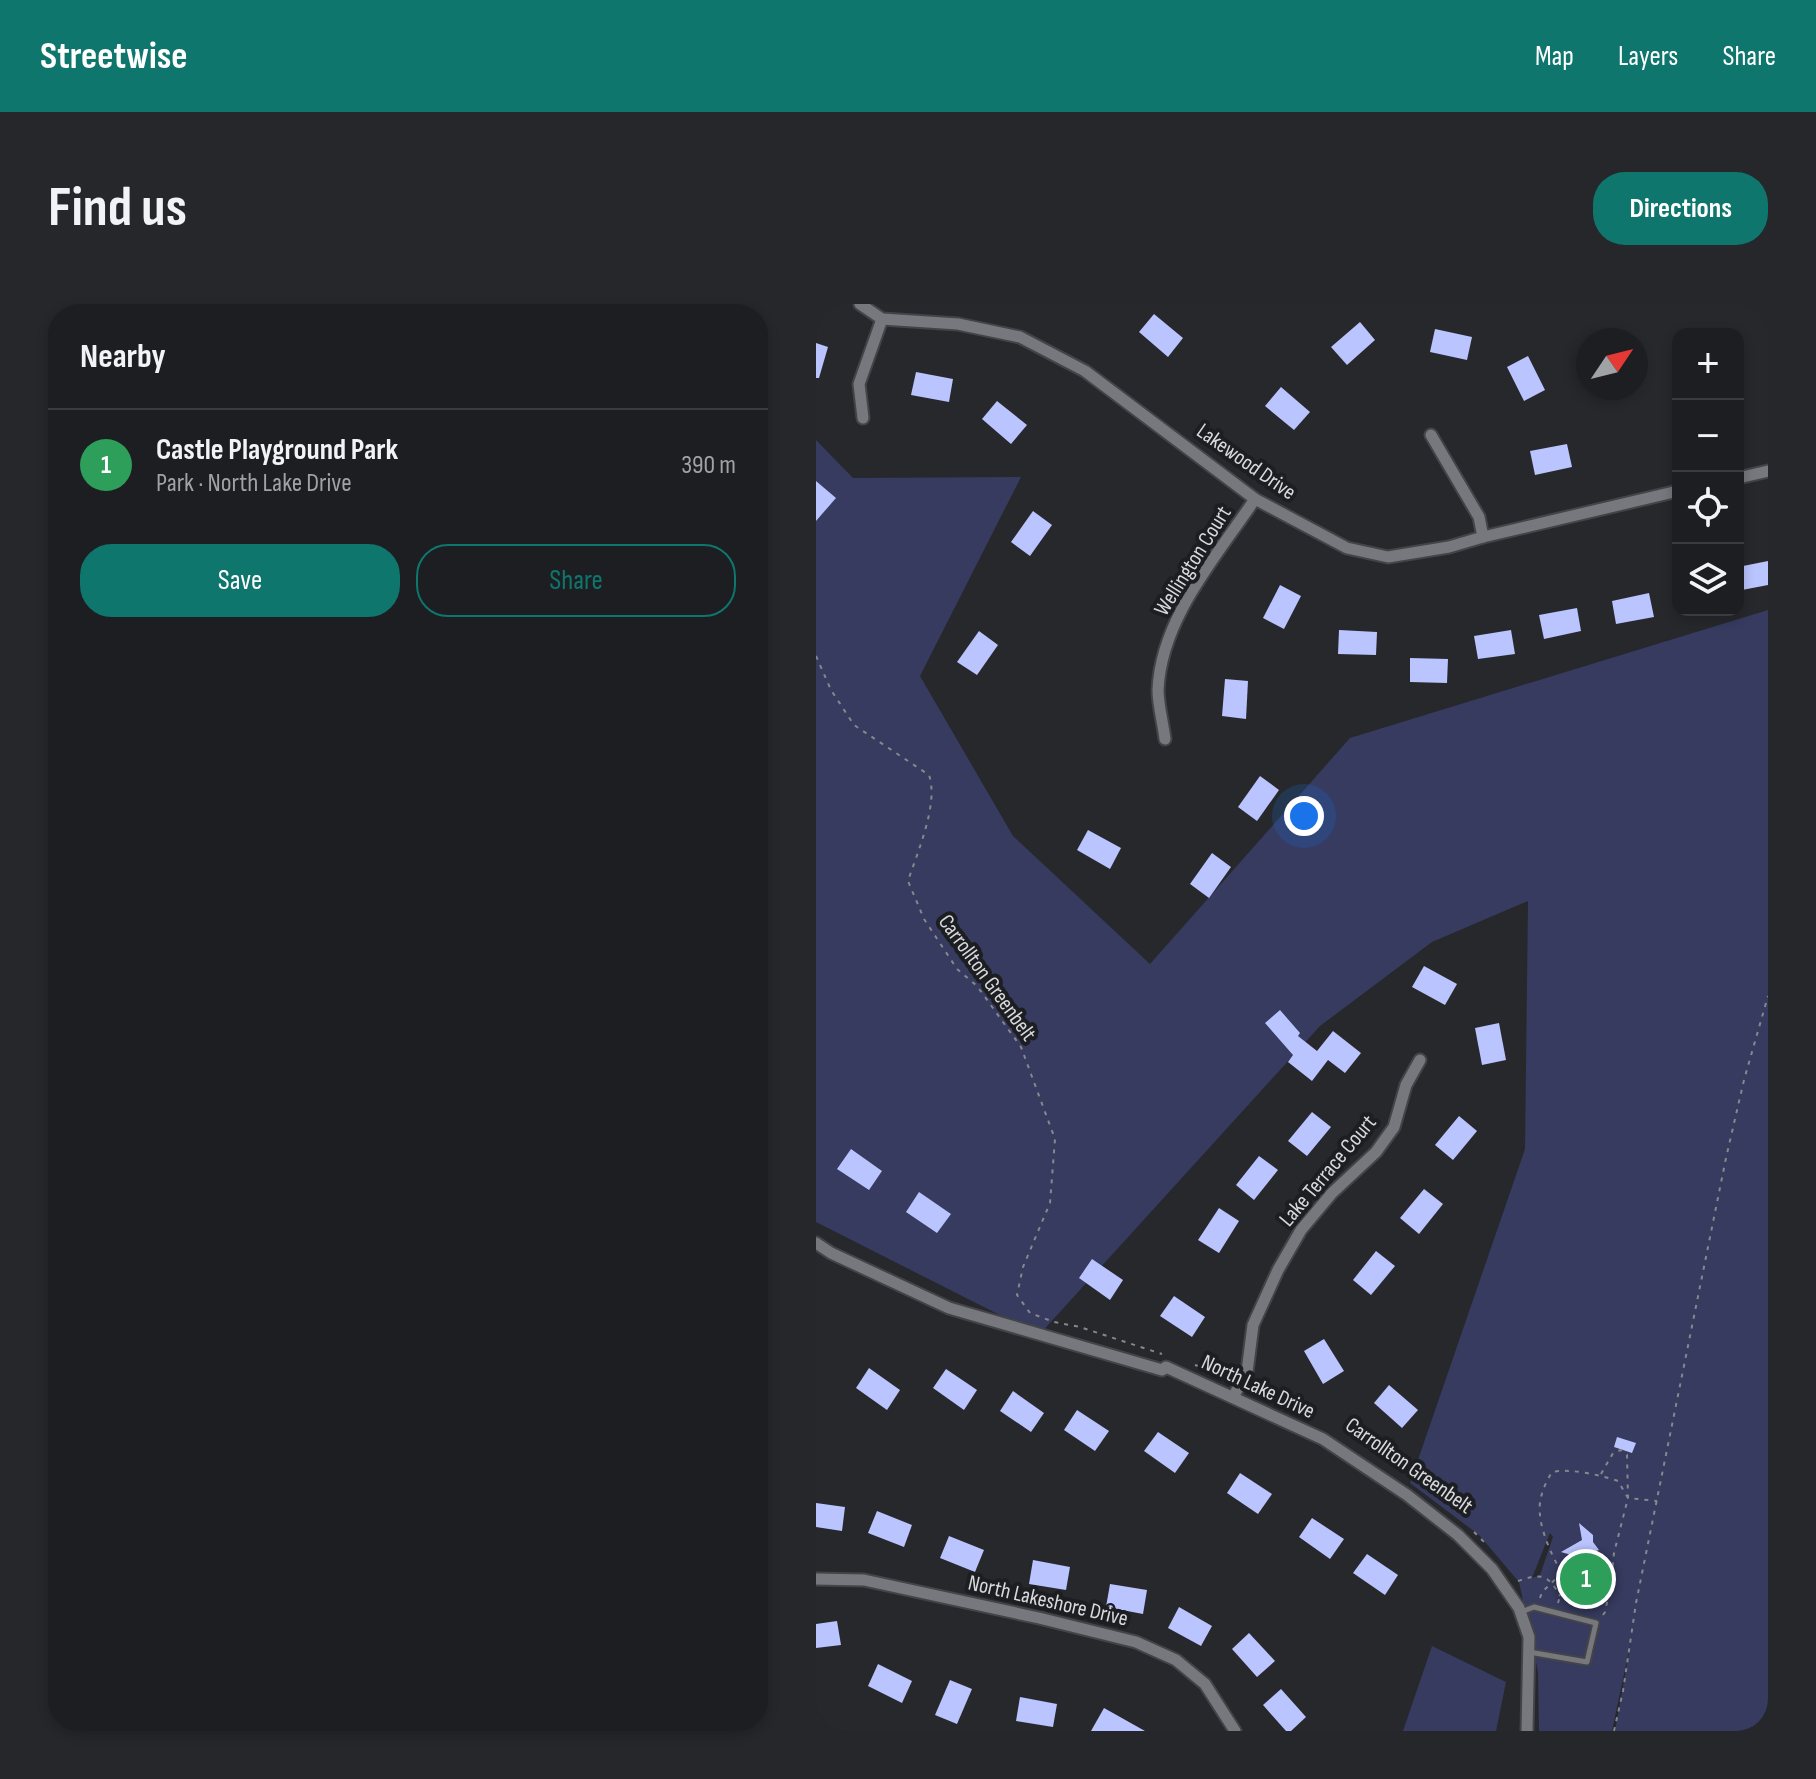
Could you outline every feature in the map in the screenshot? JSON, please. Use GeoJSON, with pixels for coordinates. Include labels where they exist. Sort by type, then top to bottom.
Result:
{"type":"FeatureCollection","features":[{"type":"Feature","properties":{"kind":"street"},"geometry":{"type":"LineString","coordinates":[[860,304],[882,319],[859,384],[863,418]]}},
{"type":"Feature","properties":{"kind":"street","name":"Lakewood Drive"},"geometry":{"type":"LineString","coordinates":[[882,319],[958,324],[1020,337],[1085,371],[1255,499],[1347,548],[1388,557],[1449,547],[1672,492]]}},
{"type":"Feature","properties":{"kind":"street"},"geometry":{"type":"LineString","coordinates":[[1431,435],[1479,517],[1483,537]]}},
{"type":"Feature","properties":{"kind":"street"},"geometry":{"type":"LineString","coordinates":[[1744,477],[1768,471]]}},
{"type":"Feature","properties":{"kind":"street","name":"Wellington Court"},"geometry":{"type":"LineString","coordinates":[[1165,739],[1158,690],[1166,647],[1185,603],[1255,499]]}},
{"type":"Feature","properties":{"kind":"street","name":"Lake Terrace Court"},"geometry":{"type":"LineString","coordinates":[[1233,1397],[1247,1372],[1253,1325],[1278,1270],[1301,1230],[1332,1193],[1376,1152],[1394,1127],[1406,1085],[1420,1060]]}},
{"type":"Feature","properties":{"kind":"street","name":"North Lake Drive"},"geometry":{"type":"LineString","coordinates":[[816,1243],[949,1308],[1162,1370],[1166,1367],[1323,1439],[1407,1495],[1458,1535],[1492,1569],[1520,1612],[1529,1637],[1527,1731]]}},
{"type":"Feature","properties":{"kind":"street","name":"North Lakeshore Drive"},"geometry":{"type":"LineString","coordinates":[[816,1579],[864,1580],[1136,1642],[1176,1660],[1205,1684],[1235,1731]]}},
{"type":"Feature","properties":{"kind":"lane"},"geometry":{"type":"LineString","coordinates":[[1520,1612],[1534,1607],[1596,1623],[1587,1662],[1529,1652]]}},
{"type":"Feature","properties":{"kind":"path","name":"Carrollton Greenbelt"},"geometry":{"type":"LineString","coordinates":[[816,656],[831,690],[854,725],[929,775],[933,787],[923,837],[908,881],[924,919],[957,969],[977,986],[1021,1047],[1055,1139],[1050,1203],[1023,1267],[1017,1295],[1030,1313],[1169,1356]]}},
{"type":"Feature","properties":{"kind":"path"},"geometry":{"type":"LineString","coordinates":[[1614,1731],[1726,1158],[1768,996]]}},
{"type":"Feature","properties":{"kind":"path","name":"Carrollton Greenbelt"},"geometry":{"type":"LineString","coordinates":[[1183,1361],[1243,1380],[1315,1422]]}},
{"type":"Feature","properties":{"kind":"path"},"geometry":{"type":"LineString","coordinates":[[1600,1475],[1613,1453],[1621,1450],[1627,1455],[1628,1498],[1614,1553],[1605,1612]]}},
{"type":"Feature","properties":{"kind":"path"},"geometry":{"type":"LineString","coordinates":[[1610,1588],[1598,1594],[1585,1595],[1572,1586],[1542,1531],[1539,1513],[1546,1482],[1552,1472],[1557,1471],[1600,1475],[1618,1481],[1628,1498]]}},
{"type":"Feature","properties":{"kind":"path"},"geometry":{"type":"LineString","coordinates":[[1628,1498],[1657,1501]]}},
{"type":"Feature","properties":{"kind":"path","name":"Carrollton Greenbelt"},"geometry":{"type":"LineString","coordinates":[[1467,1527],[1488,1547]]}},
{"type":"Feature","properties":{"kind":"path"},"geometry":{"type":"LineString","coordinates":[[1542,1592],[1562,1572]]}},
{"type":"Feature","properties":{"kind":"path"},"geometry":{"type":"LineString","coordinates":[[1518,1582],[1536,1575],[1552,1582],[1560,1596],[1572,1586]]}},
{"type":"Feature","properties":{"kind":"shaded area"},"geometry":{"type":"Polygon","coordinates":[[[816,440],[853,478],[1021,477],[920,676],[1013,836],[1150,964],[1350,738],[1768,610],[1768,1731],[1615,1731],[1632,1636],[1612,1731],[1539,1731],[1538,1672],[1519,1582],[1479,1535],[1410,1483],[1525,1149],[1528,901],[1432,942],[1320,1026],[1039,1335],[816,1222],[816,440]],[[1550,1533],[1532,1578],[1540,1575],[1553,1537],[1550,1533]]]}},
{"type":"Feature","properties":{"kind":"shaded area"},"geometry":{"type":"Polygon","coordinates":[[[1432,1646],[1506,1682],[1496,1731],[1403,1731],[1432,1646]]]}},
{"type":"Feature","properties":{"kind":"building"},"geometry":{"type":"Polygon","coordinates":[[[1154,314],[1183,338],[1168,357],[1139,332],[1154,314]]]}},
{"type":"Feature","properties":{"kind":"building"},"geometry":{"type":"Polygon","coordinates":[[[1360,322],[1375,340],[1347,365],[1331,347],[1360,322]]]}},
{"type":"Feature","properties":{"kind":"building"},"geometry":{"type":"Polygon","coordinates":[[[1435,329],[1472,337],[1467,360],[1430,352],[1435,329]]]}},
{"type":"Feature","properties":{"kind":"building"},"geometry":{"type":"Polygon","coordinates":[[[816,343],[828,347],[819,378],[816,378],[816,343]]]}},
{"type":"Feature","properties":{"kind":"building"},"geometry":{"type":"Polygon","coordinates":[[[1528,356],[1545,390],[1524,401],[1507,367],[1528,356]]]}},
{"type":"Feature","properties":{"kind":"building"},"geometry":{"type":"Polygon","coordinates":[[[916,372],[953,379],[949,402],[911,395],[916,372]]]}},
{"type":"Feature","properties":{"kind":"building"},"geometry":{"type":"Polygon","coordinates":[[[1281,387],[1310,412],[1294,430],[1265,406],[1281,387]]]}},
{"type":"Feature","properties":{"kind":"building"},"geometry":{"type":"Polygon","coordinates":[[[997,401],[1027,425],[1011,444],[982,419],[997,401]]]}},
{"type":"Feature","properties":{"kind":"building"},"geometry":{"type":"Polygon","coordinates":[[[1567,444],[1572,467],[1535,475],[1530,451],[1567,444]]]}},
{"type":"Feature","properties":{"kind":"building"},"geometry":{"type":"Polygon","coordinates":[[[816,481],[836,498],[816,521],[816,481]]]}},
{"type":"Feature","properties":{"kind":"building"},"geometry":{"type":"Polygon","coordinates":[[[1033,511],[1052,525],[1030,556],[1011,542],[1033,511]]]}},
{"type":"Feature","properties":{"kind":"building"},"geometry":{"type":"Polygon","coordinates":[[[1768,561],[1768,585],[1744,590],[1744,566],[1768,561]]]}},
{"type":"Feature","properties":{"kind":"building"},"geometry":{"type":"Polygon","coordinates":[[[1280,585],[1301,596],[1284,629],[1263,618],[1280,585]]]}},
{"type":"Feature","properties":{"kind":"building"},"geometry":{"type":"Polygon","coordinates":[[[1649,593],[1654,617],[1616,624],[1612,601],[1649,593]]]}},
{"type":"Feature","properties":{"kind":"building"},"geometry":{"type":"Polygon","coordinates":[[[1577,608],[1581,631],[1544,639],[1539,615],[1577,608]]]}},
{"type":"Feature","properties":{"kind":"building"},"geometry":{"type":"Polygon","coordinates":[[[1339,630],[1377,632],[1376,655],[1338,654],[1339,630]]]}},
{"type":"Feature","properties":{"kind":"building"},"geometry":{"type":"Polygon","coordinates":[[[1511,630],[1515,654],[1478,659],[1474,636],[1511,630]]]}},
{"type":"Feature","properties":{"kind":"building"},"geometry":{"type":"Polygon","coordinates":[[[979,631],[998,645],[977,675],[957,662],[979,631]]]}},
{"type":"Feature","properties":{"kind":"building"},"geometry":{"type":"Polygon","coordinates":[[[1410,658],[1448,659],[1447,683],[1410,682],[1410,658]]]}},
{"type":"Feature","properties":{"kind":"building"},"geometry":{"type":"Polygon","coordinates":[[[1225,679],[1248,681],[1246,719],[1222,716],[1225,679]]]}},
{"type":"Feature","properties":{"kind":"building"},"geometry":{"type":"Polygon","coordinates":[[[1260,776],[1279,790],[1257,821],[1238,807],[1260,776]]]}},
{"type":"Feature","properties":{"kind":"building"},"geometry":{"type":"Polygon","coordinates":[[[1088,830],[1121,848],[1110,869],[1077,850],[1088,830]]]}},
{"type":"Feature","properties":{"kind":"building"},"geometry":{"type":"Polygon","coordinates":[[[1212,853],[1231,867],[1209,898],[1190,884],[1212,853]]]}},
{"type":"Feature","properties":{"kind":"building"},"geometry":{"type":"Polygon","coordinates":[[[1424,966],[1457,984],[1445,1005],[1412,987],[1424,966]]]}},
{"type":"Feature","properties":{"kind":"building"},"geometry":{"type":"Polygon","coordinates":[[[1280,1010],[1300,1033],[1298,1036],[1317,1051],[1333,1031],[1361,1053],[1345,1073],[1328,1060],[1312,1081],[1288,1062],[1293,1055],[1265,1023],[1280,1010]]]}},
{"type":"Feature","properties":{"kind":"building"},"geometry":{"type":"Polygon","coordinates":[[[1499,1023],[1506,1060],[1482,1065],[1475,1028],[1499,1023]]]}},
{"type":"Feature","properties":{"kind":"building"},"geometry":{"type":"Polygon","coordinates":[[[1312,1112],[1331,1127],[1307,1156],[1288,1141],[1312,1112]]]}},
{"type":"Feature","properties":{"kind":"building"},"geometry":{"type":"Polygon","coordinates":[[[1459,1116],[1477,1131],[1453,1160],[1435,1145],[1459,1116]]]}},
{"type":"Feature","properties":{"kind":"building"},"geometry":{"type":"Polygon","coordinates":[[[851,1149],[882,1171],[869,1190],[837,1169],[851,1149]]]}},
{"type":"Feature","properties":{"kind":"building"},"geometry":{"type":"Polygon","coordinates":[[[1259,1156],[1278,1170],[1254,1200],[1236,1185],[1259,1156]]]}},
{"type":"Feature","properties":{"kind":"building"},"geometry":{"type":"Polygon","coordinates":[[[1424,1189],[1443,1204],[1419,1234],[1400,1218],[1424,1189]]]}},
{"type":"Feature","properties":{"kind":"building"},"geometry":{"type":"Polygon","coordinates":[[[919,1192],[951,1214],[937,1233],[906,1212],[919,1192]]]}},
{"type":"Feature","properties":{"kind":"building"},"geometry":{"type":"Polygon","coordinates":[[[1219,1208],[1239,1221],[1219,1253],[1198,1240],[1219,1208]]]}},
{"type":"Feature","properties":{"kind":"building"},"geometry":{"type":"Polygon","coordinates":[[[1376,1251],[1395,1266],[1371,1295],[1353,1280],[1376,1251]]]}},
{"type":"Feature","properties":{"kind":"building"},"geometry":{"type":"Polygon","coordinates":[[[1092,1259],[1123,1280],[1110,1300],[1079,1278],[1092,1259]]]}},
{"type":"Feature","properties":{"kind":"building"},"geometry":{"type":"Polygon","coordinates":[[[1174,1296],[1205,1317],[1192,1337],[1160,1316],[1174,1296]]]}},
{"type":"Feature","properties":{"kind":"building"},"geometry":{"type":"Polygon","coordinates":[[[1324,1339],[1344,1371],[1323,1384],[1304,1351],[1324,1339]]]}},
{"type":"Feature","properties":{"kind":"building"},"geometry":{"type":"Polygon","coordinates":[[[869,1368],[900,1390],[887,1410],[856,1388],[869,1368]]]}},
{"type":"Feature","properties":{"kind":"building"},"geometry":{"type":"Polygon","coordinates":[[[946,1369],[977,1390],[964,1410],[933,1388],[946,1369]]]}},
{"type":"Feature","properties":{"kind":"building"},"geometry":{"type":"Polygon","coordinates":[[[1389,1385],[1418,1410],[1402,1428],[1374,1403],[1389,1385]]]}},
{"type":"Feature","properties":{"kind":"building"},"geometry":{"type":"Polygon","coordinates":[[[1013,1391],[1044,1413],[1031,1432],[1000,1411],[1013,1391]]]}},
{"type":"Feature","properties":{"kind":"building"},"geometry":{"type":"Polygon","coordinates":[[[1077,1410],[1109,1431],[1095,1451],[1064,1430],[1077,1410]]]}},
{"type":"Feature","properties":{"kind":"building"},"geometry":{"type":"Polygon","coordinates":[[[1158,1432],[1189,1453],[1175,1473],[1144,1451],[1158,1432]]]}},
{"type":"Feature","properties":{"kind":"building"},"geometry":{"type":"Polygon","coordinates":[[[1617,1437],[1636,1443],[1632,1453],[1614,1447],[1617,1437]]]}},
{"type":"Feature","properties":{"kind":"building"},"geometry":{"type":"Polygon","coordinates":[[[1240,1473],[1272,1494],[1258,1514],[1227,1493],[1240,1473]]]}},
{"type":"Feature","properties":{"kind":"building"},"geometry":{"type":"Polygon","coordinates":[[[816,1503],[845,1507],[842,1531],[816,1527],[816,1503]]]}},
{"type":"Feature","properties":{"kind":"building"},"geometry":{"type":"Polygon","coordinates":[[[877,1511],[912,1525],[904,1547],[868,1533],[877,1511]]]}},
{"type":"Feature","properties":{"kind":"building"},"geometry":{"type":"Polygon","coordinates":[[[1312,1518],[1344,1539],[1330,1559],[1299,1537],[1312,1518]]]}},
{"type":"Feature","properties":{"kind":"building"},"geometry":{"type":"Polygon","coordinates":[[[1579,1523],[1593,1535],[1593,1542],[1599,1550],[1578,1557],[1561,1552],[1582,1540],[1579,1523]]]}},
{"type":"Feature","properties":{"kind":"building"},"geometry":{"type":"Polygon","coordinates":[[[949,1536],[984,1550],[975,1572],[940,1558],[949,1536]]]}},
{"type":"Feature","properties":{"kind":"building"},"geometry":{"type":"Polygon","coordinates":[[[1367,1554],[1398,1575],[1385,1595],[1353,1573],[1367,1554]]]}},
{"type":"Feature","properties":{"kind":"building"},"geometry":{"type":"Polygon","coordinates":[[[1033,1560],[1070,1567],[1066,1590],[1029,1584],[1033,1560]]]}},
{"type":"Feature","properties":{"kind":"building"},"geometry":{"type":"Polygon","coordinates":[[[1110,1584],[1147,1590],[1143,1614],[1106,1607],[1110,1584]]]}},
{"type":"Feature","properties":{"kind":"building"},"geometry":{"type":"Polygon","coordinates":[[[1179,1607],[1212,1626],[1201,1646],[1168,1628],[1179,1607]]]}},
{"type":"Feature","properties":{"kind":"building"},"geometry":{"type":"Polygon","coordinates":[[[837,1621],[841,1645],[816,1648],[816,1624],[837,1621]]]}},
{"type":"Feature","properties":{"kind":"building"},"geometry":{"type":"Polygon","coordinates":[[[1249,1633],[1275,1661],[1257,1677],[1232,1649],[1249,1633]]]}},
{"type":"Feature","properties":{"kind":"building"},"geometry":{"type":"Polygon","coordinates":[[[878,1664],[912,1681],[902,1703],[868,1686],[878,1664]]]}},
{"type":"Feature","properties":{"kind":"building"},"geometry":{"type":"Polygon","coordinates":[[[950,1680],[972,1689],[957,1724],[935,1715],[950,1680]]]}},
{"type":"Feature","properties":{"kind":"building"},"geometry":{"type":"Polygon","coordinates":[[[1281,1689],[1306,1717],[1291,1731],[1286,1731],[1263,1705],[1281,1689]]]}},
{"type":"Feature","properties":{"kind":"building"},"geometry":{"type":"Polygon","coordinates":[[[1020,1697],[1057,1704],[1053,1727],[1016,1721],[1020,1697]]]}},
{"type":"Feature","properties":{"kind":"building"},"geometry":{"type":"Polygon","coordinates":[[[1104,1708],[1145,1731],[1091,1731],[1104,1708]]]}},
{"type":"Feature","properties":{"kind":"place","name":"Castle Playground Park"},"geometry":{"type":"Point","coordinates":[1586,1579]}}]}
